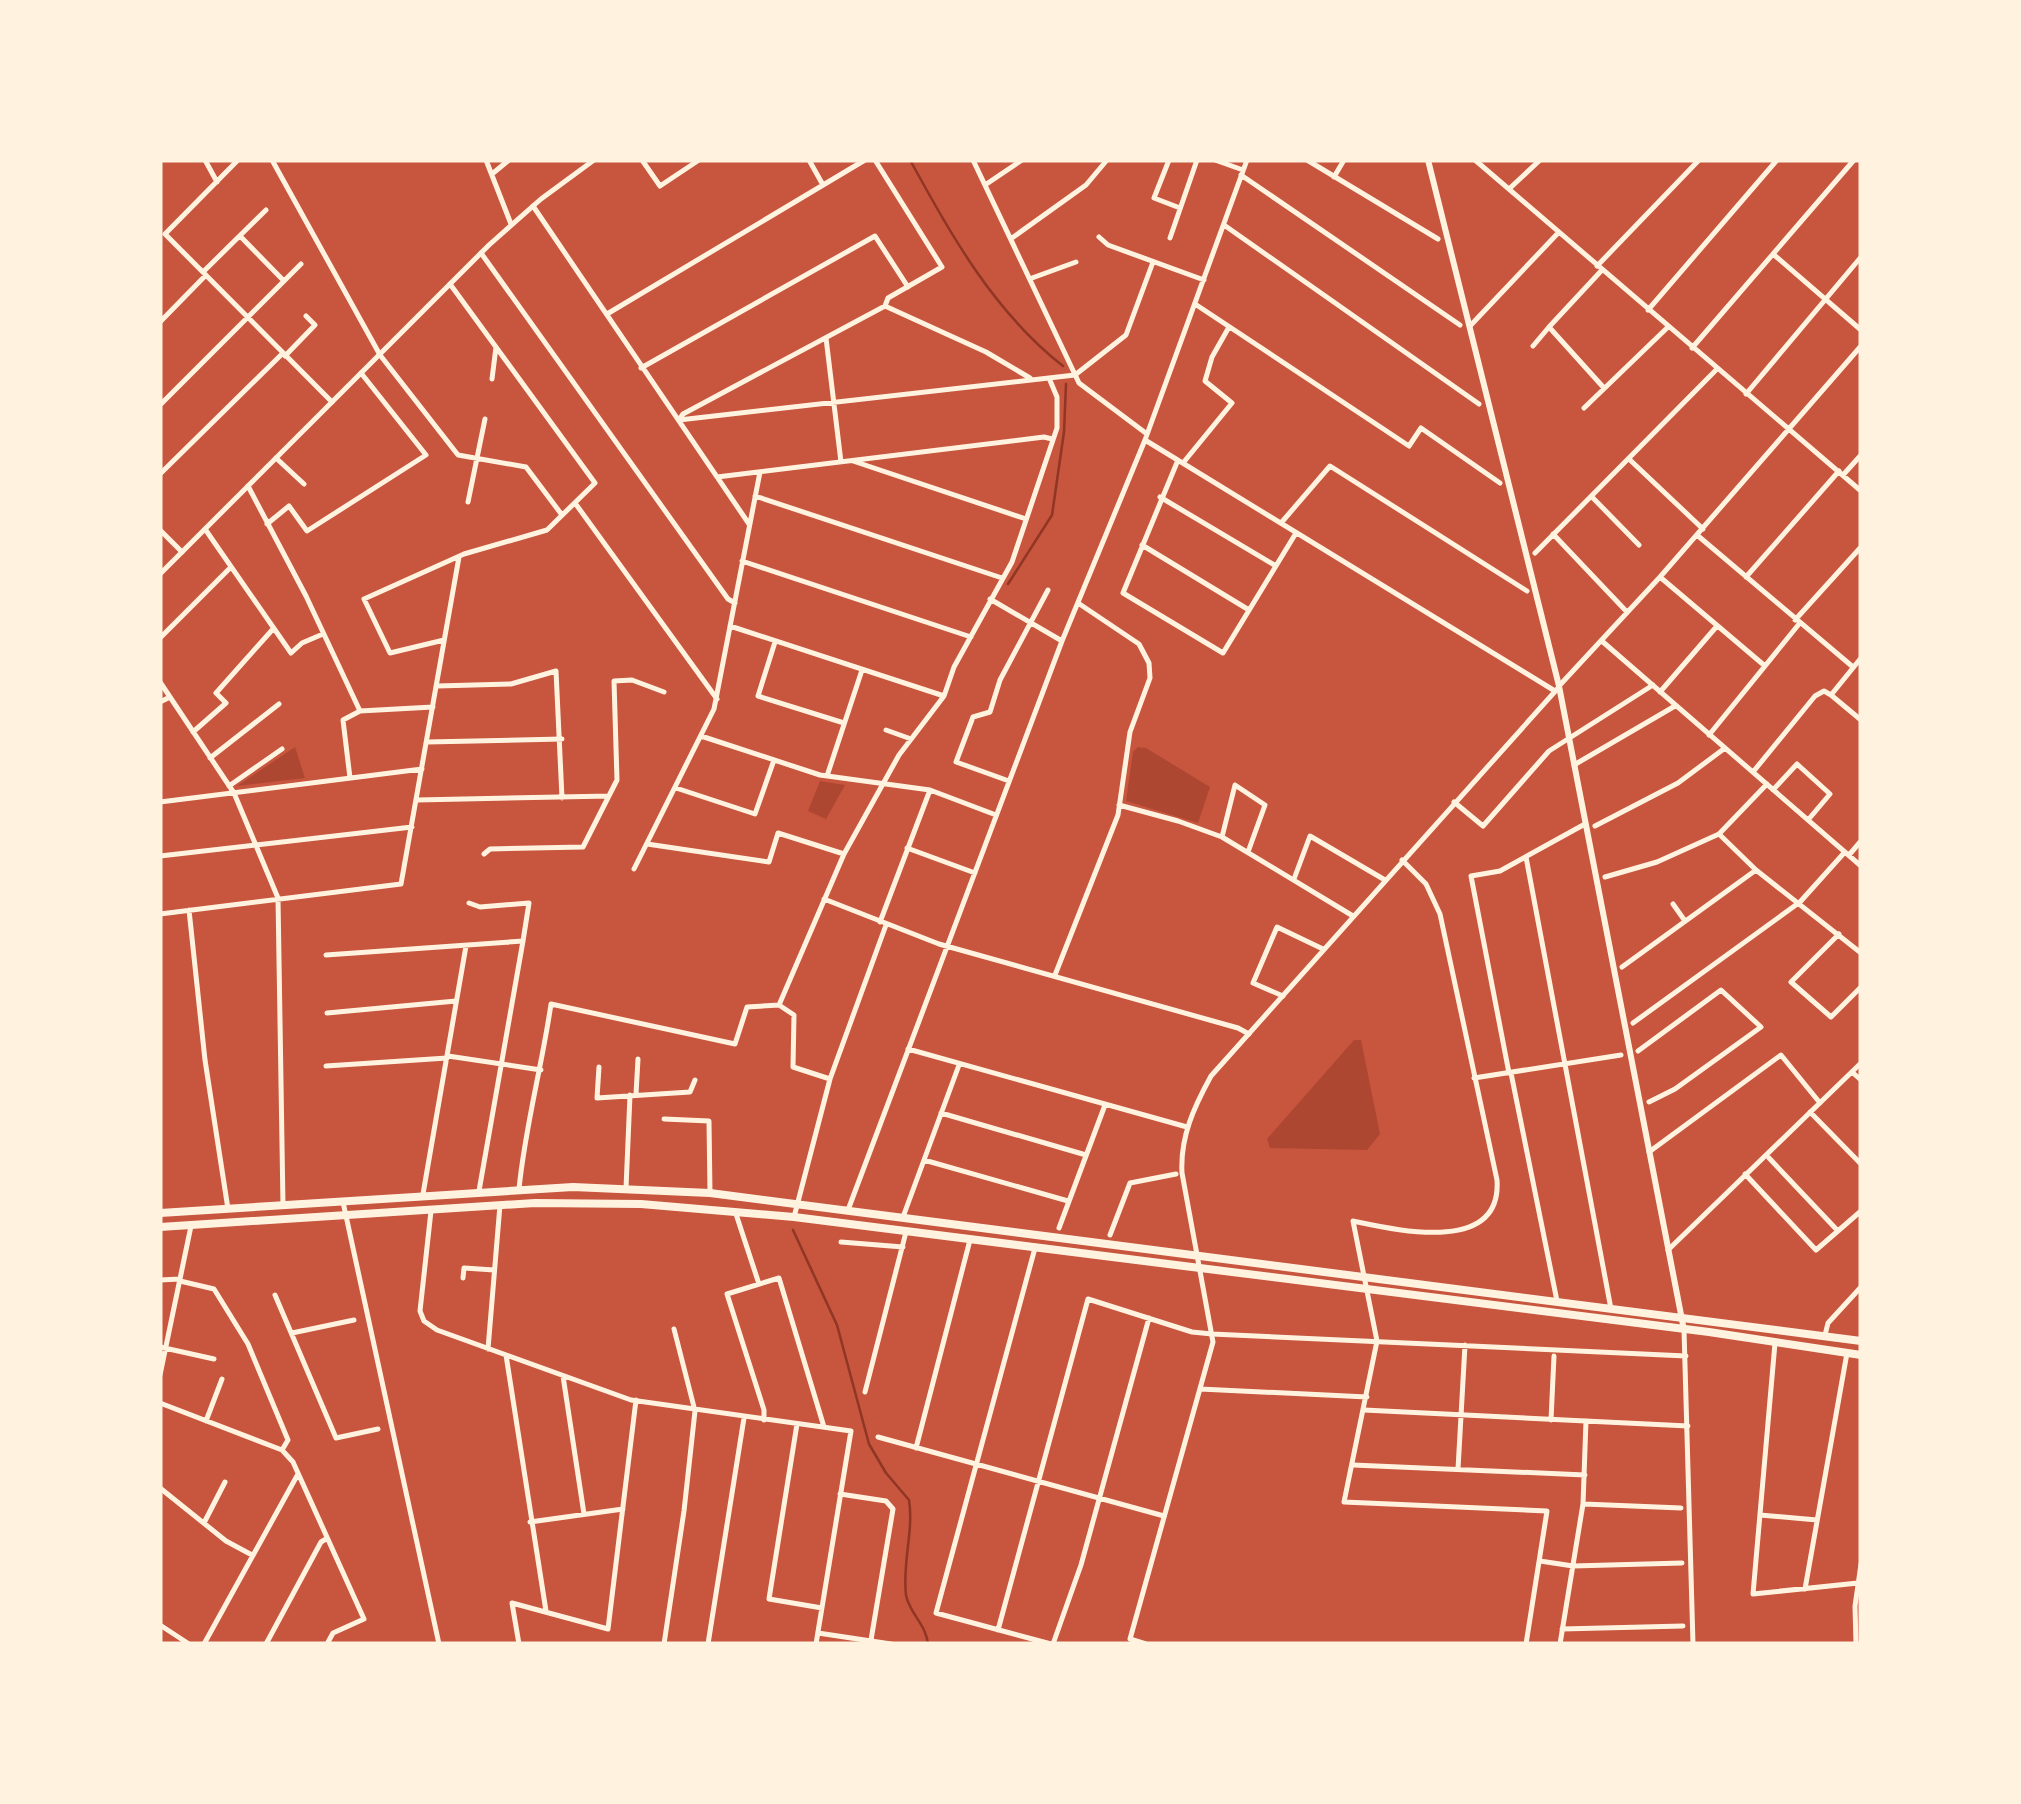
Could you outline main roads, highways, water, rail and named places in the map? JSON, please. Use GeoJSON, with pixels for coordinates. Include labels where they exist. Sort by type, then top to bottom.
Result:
{"type":"FeatureCollection","features":[{"type":"Feature","properties":{"kind":"main road"},"geometry":{"type":"LineString","coordinates":[[1428,160],[1569,738],[1684,1330]]}},
{"type":"Feature","properties":{"kind":"main road"},"geometry":{"type":"LineString","coordinates":[[160,1213],[519,1189],[626,1188],[710,1193],[1861,1342]]}},
{"type":"Feature","properties":{"kind":"main road"},"geometry":{"type":"LineString","coordinates":[[160,1227],[500,1205],[641,1204],[794,1217],[1861,1355]]}},
{"type":"Feature","properties":{"kind":"waterway"},"geometry":{"type":"LineString","coordinates":[[910,160],[958,244],[995,297],[1063,366]]}},
{"type":"Feature","properties":{"kind":"waterway"},"geometry":{"type":"LineString","coordinates":[[1008,584],[1052,515],[1064,432],[1066,384]]}},
{"type":"Feature","properties":{"kind":"waterway"},"geometry":{"type":"LineString","coordinates":[[793,1230],[837,1325],[869,1444],[886,1473],[909,1500],[906,1595],[928,1644]]}}]}
